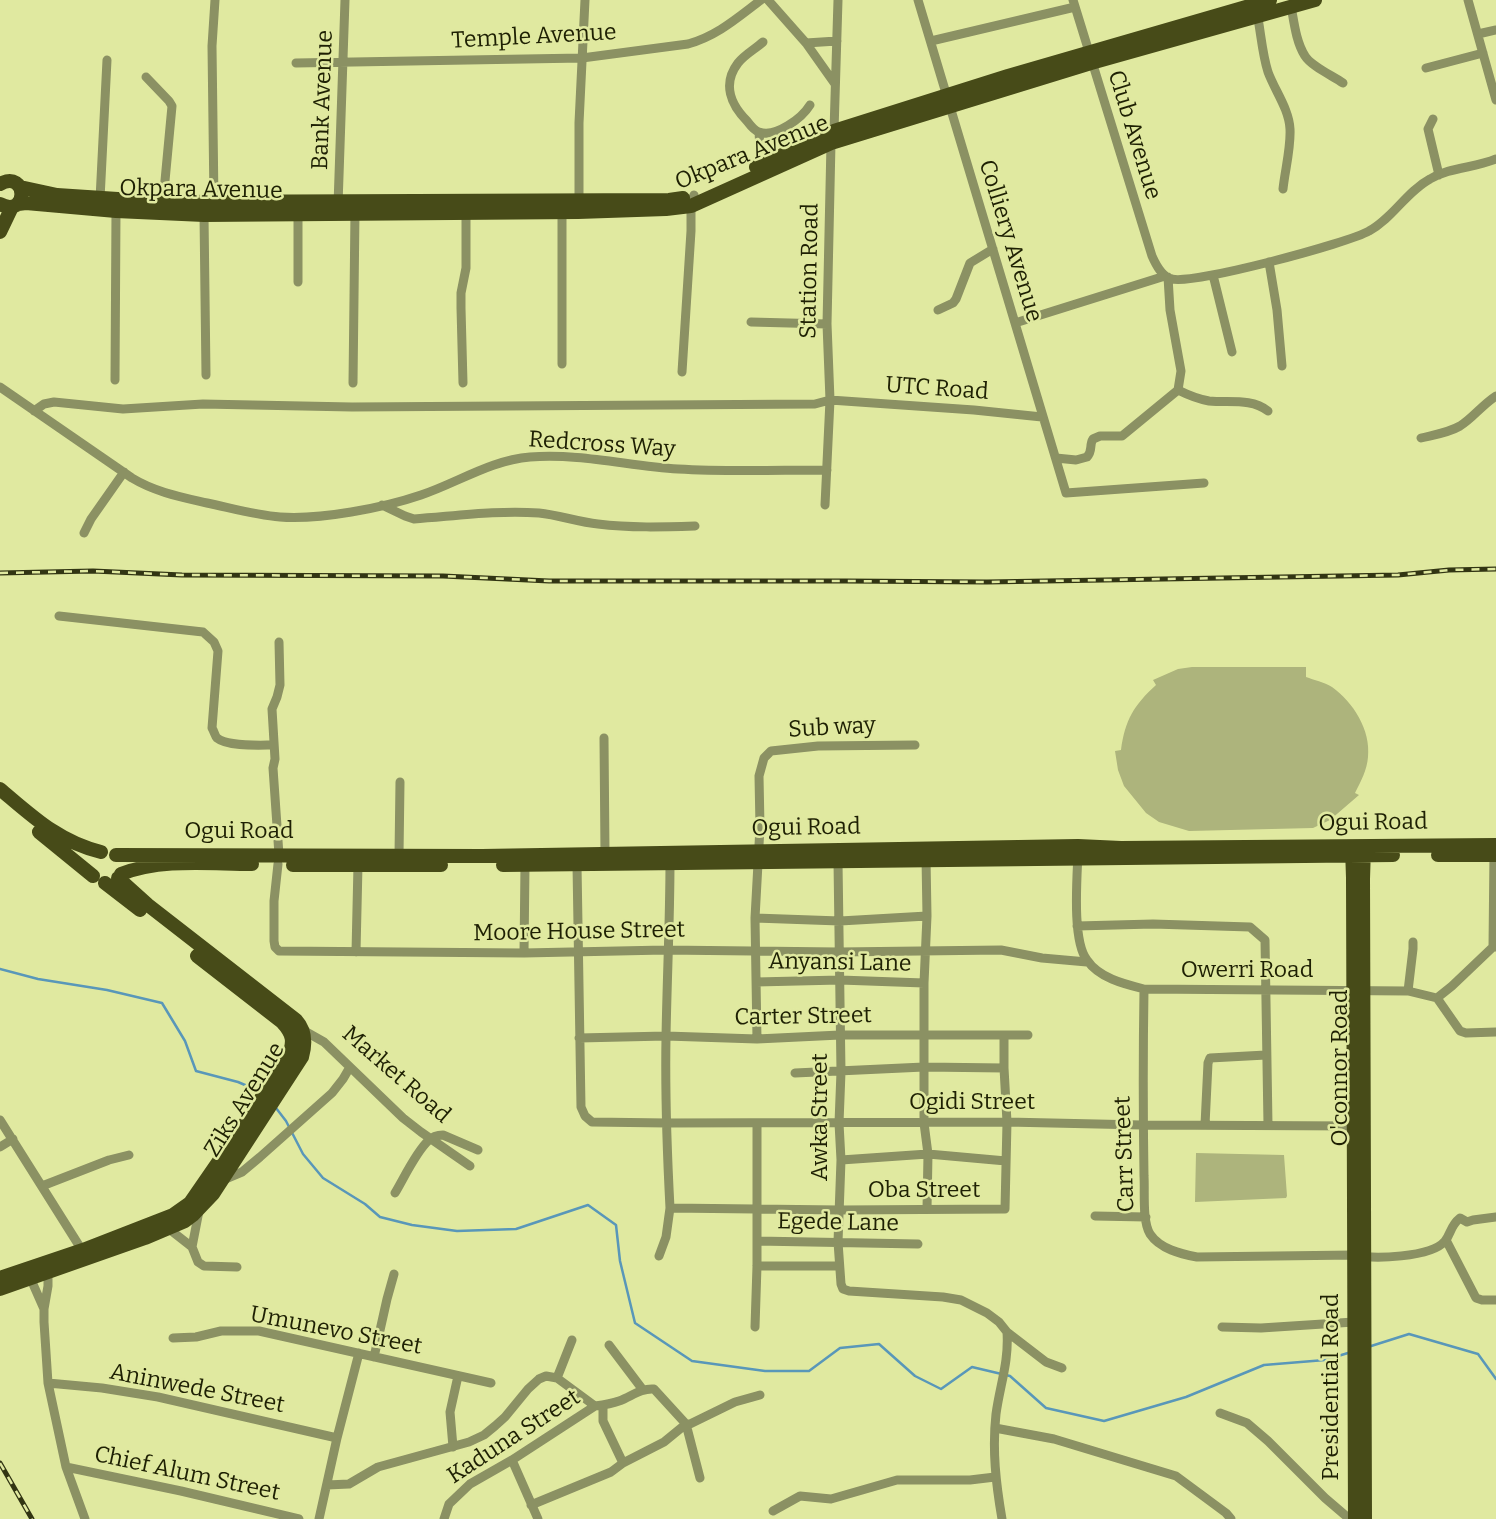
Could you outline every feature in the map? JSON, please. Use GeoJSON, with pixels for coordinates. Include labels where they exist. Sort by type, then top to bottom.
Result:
{"type":"FeatureCollection","features":[{"type":"Feature","properties":{"kind":"main road","name":"Okpara Avenue"},"geometry":{"type":"LineString","coordinates":[[1257,10],[1270,0]]}},
{"type":"Feature","properties":{"kind":"main road","name":"Okpara Avenue"},"geometry":{"type":"LineString","coordinates":[[693,201],[761,164],[832,137],[1090,57],[1257,10],[1315,0]]}},
{"type":"Feature","properties":{"kind":"main road","name":"Okpara Avenue"},"geometry":{"type":"LineString","coordinates":[[10,205],[26,203],[116,211],[163,202],[338,207],[579,206],[666,209],[693,201],[832,137]]}},
{"type":"Feature","properties":{"kind":"main road","name":"Okpara Avenue"},"geometry":{"type":"LineString","coordinates":[[1,182],[12,181],[20,187],[57,195],[204,215],[298,214],[338,207],[355,212],[466,212],[506,206],[562,212],[579,206]]}},
{"type":"Feature","properties":{"kind":"main road"},"geometry":{"type":"LineString","coordinates":[[0,232],[10,205],[22,196],[20,187]]}},
{"type":"Feature","properties":{"kind":"main road"},"geometry":{"type":"LineString","coordinates":[[0,789],[53,832],[85,848],[109,851],[116,855],[122,863],[110,878]]}},
{"type":"Feature","properties":{"kind":"main road"},"geometry":{"type":"LineString","coordinates":[[0,800],[76,864],[110,878]]}},
{"type":"Feature","properties":{"kind":"main road","name":"Ogui Road"},"geometry":{"type":"LineString","coordinates":[[1078,853],[1135,848],[1495,850]]}},
{"type":"Feature","properties":{"kind":"main road","name":"Ogui Road"},"geometry":{"type":"LineString","coordinates":[[116,855],[358,865],[525,865],[758,857],[1078,853],[1336,857],[1358,851],[1382,855],[1495,850]]}},
{"type":"Feature","properties":{"kind":"main road","name":"O'connor Road"},"geometry":{"type":"LineString","coordinates":[[1358,851],[1359,1256]]}},
{"type":"Feature","properties":{"kind":"main road"},"geometry":{"type":"LineString","coordinates":[[101,852],[93,858],[91,872],[110,878]]}},
{"type":"Feature","properties":{"kind":"main road","name":"Ogui Road"},"geometry":{"type":"LineString","coordinates":[[110,878],[138,867],[155,865],[399,855],[605,854],[670,859]]}},
{"type":"Feature","properties":{"kind":"main road","name":"Ogui Road"},"geometry":{"type":"LineString","coordinates":[[758,857],[838,862],[926,855]]}},
{"type":"Feature","properties":{"kind":"main road"},"geometry":{"type":"LineString","coordinates":[[1336,857],[1358,878],[1382,855]]}},
{"type":"Feature","properties":{"kind":"main road","name":"Ziks Avenue"},"geometry":{"type":"LineString","coordinates":[[85,1255],[173,1216],[190,1203],[280,1081],[296,1030],[296,1020],[110,878]]}},
{"type":"Feature","properties":{"kind":"main road","name":"Ziks Avenue"},"geometry":{"type":"LineString","coordinates":[[0,1289],[45,1267],[169,1229],[185,1221],[200,1209],[222,1181],[251,1121]]}},
{"type":"Feature","properties":{"kind":"main road","name":"Presidential Road"},"geometry":{"type":"LineString","coordinates":[[1359,1256],[1358,1321],[1365,1519]]}},
{"type":"Feature","properties":{"kind":"main road","name":"Ziks Avenue"},"geometry":{"type":"LineString","coordinates":[[0,1278],[29,1273]]}},
{"type":"Feature","properties":{"kind":"main road","name":"Presidential Road"},"geometry":{"type":"LineString","coordinates":[[1354,1519],[1360,1369]]}},
{"type":"Feature","properties":{"kind":"street"},"geometry":{"type":"LineString","coordinates":[[214,202],[212,46],[215,0]]}},
{"type":"Feature","properties":{"kind":"street","name":"Bank Avenue"},"geometry":{"type":"LineString","coordinates":[[338,207],[345,0]]}},
{"type":"Feature","properties":{"kind":"street"},"geometry":{"type":"LineString","coordinates":[[579,206],[579,122],[585,0]]}},
{"type":"Feature","properties":{"kind":"street","name":"Temple Avenue"},"geometry":{"type":"LineString","coordinates":[[296,63],[582,58],[688,44],[717,33],[761,0]]}},
{"type":"Feature","properties":{"kind":"street"},"geometry":{"type":"LineString","coordinates":[[768,0],[806,43],[835,84]]}},
{"type":"Feature","properties":{"kind":"street","name":"Station Road"},"geometry":{"type":"LineString","coordinates":[[825,505],[830,400],[827,324],[838,0]]}},
{"type":"Feature","properties":{"kind":"street","name":"Colliery Avenue"},"geometry":{"type":"LineString","coordinates":[[918,0],[1066,494],[1205,483]]}},
{"type":"Feature","properties":{"kind":"street"},"geometry":{"type":"LineString","coordinates":[[1468,0],[1496,100]]}},
{"type":"Feature","properties":{"kind":"street"},"geometry":{"type":"LineString","coordinates":[[931,41],[1074,4]]}},
{"type":"Feature","properties":{"kind":"street","name":"Club Avenue"},"geometry":{"type":"LineString","coordinates":[[1074,4],[1152,256],[1166,276]]}},
{"type":"Feature","properties":{"kind":"street"},"geometry":{"type":"LineString","coordinates":[[1291,6],[1298,39],[1305,56],[1311,63],[1343,83]]}},
{"type":"Feature","properties":{"kind":"street"},"geometry":{"type":"LineString","coordinates":[[1257,10],[1262,51],[1290,126],[1283,189]]}},
{"type":"Feature","properties":{"kind":"street"},"geometry":{"type":"LineString","coordinates":[[1478,34],[1496,30]]}},
{"type":"Feature","properties":{"kind":"street"},"geometry":{"type":"LineString","coordinates":[[806,43],[837,41]]}},
{"type":"Feature","properties":{"kind":"street"},"geometry":{"type":"LineString","coordinates":[[761,164],[759,132],[737,109],[729,89],[730,79],[738,63],[763,42]]}},
{"type":"Feature","properties":{"kind":"street"},"geometry":{"type":"LineString","coordinates":[[1426,68],[1483,53]]}},
{"type":"Feature","properties":{"kind":"street"},"geometry":{"type":"LineString","coordinates":[[100,199],[107,60]]}},
{"type":"Feature","properties":{"kind":"street"},"geometry":{"type":"LineString","coordinates":[[146,77],[172,106],[163,202]]}},
{"type":"Feature","properties":{"kind":"street"},"geometry":{"type":"LineString","coordinates":[[759,132],[773,131],[789,124],[810,105]]}},
{"type":"Feature","properties":{"kind":"street"},"geometry":{"type":"LineString","coordinates":[[1433,119],[1429,126],[1429,138],[1438,175]]}},
{"type":"Feature","properties":{"kind":"street"},"geometry":{"type":"LineString","coordinates":[[1015,323],[1166,276],[1178,280],[1213,275],[1356,238],[1385,220],[1410,193],[1430,178],[1496,159]]}},
{"type":"Feature","properties":{"kind":"street"},"geometry":{"type":"LineString","coordinates":[[1483,164],[1496,168]]}},
{"type":"Feature","properties":{"kind":"street"},"geometry":{"type":"LineString","coordinates":[[682,372],[693,201]]}},
{"type":"Feature","properties":{"kind":"street"},"geometry":{"type":"LineString","coordinates":[[115,380],[116,211]]}},
{"type":"Feature","properties":{"kind":"street"},"geometry":{"type":"LineString","coordinates":[[353,383],[355,212]]}},
{"type":"Feature","properties":{"kind":"street"},"geometry":{"type":"LineString","coordinates":[[463,383],[461,293],[466,268],[466,212]]}},
{"type":"Feature","properties":{"kind":"street"},"geometry":{"type":"LineString","coordinates":[[562,212],[562,364]]}},
{"type":"Feature","properties":{"kind":"street"},"geometry":{"type":"LineString","coordinates":[[298,214],[298,282]]}},
{"type":"Feature","properties":{"kind":"street"},"geometry":{"type":"LineString","coordinates":[[204,215],[206,375]]}},
{"type":"Feature","properties":{"kind":"street"},"geometry":{"type":"LineString","coordinates":[[938,310],[956,299],[970,263],[993,249]]}},
{"type":"Feature","properties":{"kind":"street"},"geometry":{"type":"LineString","coordinates":[[1269,262],[1282,366]]}},
{"type":"Feature","properties":{"kind":"street"},"geometry":{"type":"LineString","coordinates":[[1213,275],[1232,352]]}},
{"type":"Feature","properties":{"kind":"street"},"geometry":{"type":"LineString","coordinates":[[1056,458],[1076,460],[1087,457],[1093,439],[1100,436],[1122,436],[1178,390],[1181,371],[1166,276]]}},
{"type":"Feature","properties":{"kind":"street"},"geometry":{"type":"LineString","coordinates":[[751,322],[827,324]]}},
{"type":"Feature","properties":{"kind":"street","name":"Redcross Way"},"geometry":{"type":"LineString","coordinates":[[0,387],[150,488],[170,495],[274,517],[311,517],[353,512],[407,500],[509,459],[528,457],[583,458],[699,470],[827,470]]}},
{"type":"Feature","properties":{"kind":"street"},"geometry":{"type":"LineString","coordinates":[[1178,390],[1209,400],[1251,402],[1268,411]]}},
{"type":"Feature","properties":{"kind":"street"},"geometry":{"type":"LineString","coordinates":[[1420,438],[1458,427],[1496,396]]}},
{"type":"Feature","properties":{"kind":"street","name":"UTC Road"},"geometry":{"type":"LineString","coordinates":[[34,411],[44,404],[54,402],[123,409],[203,404],[352,407],[715,405],[815,404],[830,400],[1042,417]]}},
{"type":"Feature","properties":{"kind":"street"},"geometry":{"type":"LineString","coordinates":[[84,533],[124,472]]}},
{"type":"Feature","properties":{"kind":"street"},"geometry":{"type":"LineString","coordinates":[[382,505],[414,519],[488,513],[536,513],[618,526],[695,526]]}},
{"type":"Feature","properties":{"kind":"street"},"geometry":{"type":"LineString","coordinates":[[59,617],[203,632],[214,642],[218,651],[212,728],[215,735],[218,739],[239,745],[274,746]]}},
{"type":"Feature","properties":{"kind":"street"},"geometry":{"type":"LineString","coordinates":[[278,860],[272,709],[280,685],[279,642]]}},
{"type":"Feature","properties":{"kind":"street"},"geometry":{"type":"LineString","coordinates":[[604,738],[605,854]]}},
{"type":"Feature","properties":{"kind":"street","name":"Sub way"},"geometry":{"type":"LineString","coordinates":[[758,857],[759,776],[767,753],[818,746],[915,745]]}},
{"type":"Feature","properties":{"kind":"street"},"geometry":{"type":"LineString","coordinates":[[399,855],[400,782]]}},
{"type":"Feature","properties":{"kind":"street"},"geometry":{"type":"LineString","coordinates":[[1495,850],[1494,947],[1437,998],[1460,1031],[1496,1032]]}},
{"type":"Feature","properties":{"kind":"street"},"geometry":{"type":"LineString","coordinates":[[1078,853],[1077,926],[1087,962]]}},
{"type":"Feature","properties":{"kind":"street"},"geometry":{"type":"LineString","coordinates":[[926,855],[926,1209]]}},
{"type":"Feature","properties":{"kind":"street"},"geometry":{"type":"LineString","coordinates":[[757,1039],[755,918],[758,857]]}},
{"type":"Feature","properties":{"kind":"street"},"geometry":{"type":"LineString","coordinates":[[659,1255],[666,1237],[670,1208],[666,1036],[670,859]]}},
{"type":"Feature","properties":{"kind":"street","name":"Moore House Street"},"geometry":{"type":"LineString","coordinates":[[278,860],[274,941],[279,951],[579,953],[669,950],[1001,950],[1042,958],[1087,962]]}},
{"type":"Feature","properties":{"kind":"street","name":"Awka Street"},"geometry":{"type":"LineString","coordinates":[[838,862],[841,1072],[838,1266],[841,1284],[843,1289],[849,1291],[961,1300],[987,1313],[1007,1332]]}},
{"type":"Feature","properties":{"kind":"street"},"geometry":{"type":"LineString","coordinates":[[578,864],[579,1038]]}},
{"type":"Feature","properties":{"kind":"street"},"geometry":{"type":"LineString","coordinates":[[356,952],[358,865]]}},
{"type":"Feature","properties":{"kind":"street"},"geometry":{"type":"LineString","coordinates":[[524,953],[525,865]]}},
{"type":"Feature","properties":{"kind":"street"},"geometry":{"type":"LineString","coordinates":[[755,918],[839,921],[927,916]]}},
{"type":"Feature","properties":{"kind":"street"},"geometry":{"type":"LineString","coordinates":[[1077,926],[1153,924],[1251,927],[1265,940],[1268,1125]]}},
{"type":"Feature","properties":{"kind":"street"},"geometry":{"type":"LineString","coordinates":[[1408,991],[1413,942]]}},
{"type":"Feature","properties":{"kind":"street","name":"Owerri Road"},"geometry":{"type":"LineString","coordinates":[[1087,962],[1114,981],[1144,989],[1408,991],[1437,998]]}},
{"type":"Feature","properties":{"kind":"street","name":"Anyansi Lane"},"geometry":{"type":"LineString","coordinates":[[756,982],[840,980],[924,983]]}},
{"type":"Feature","properties":{"kind":"street","name":"Carr Street"},"geometry":{"type":"LineString","coordinates":[[1144,989],[1142,1125],[1146,1217],[1150,1234],[1167,1248],[1197,1257],[1423,1253],[1446,1240],[1448,1232],[1460,1218],[1467,1222],[1496,1217]]}},
{"type":"Feature","properties":{"kind":"street","name":"Market Road"},"geometry":{"type":"LineString","coordinates":[[296,1030],[324,1042],[403,1118],[470,1166]]}},
{"type":"Feature","properties":{"kind":"street","name":"Carter Street"},"geometry":{"type":"LineString","coordinates":[[579,1038],[666,1036],[757,1039],[840,1035],[1028,1035]]}},
{"type":"Feature","properties":{"kind":"street","name":"Oba Street"},"geometry":{"type":"LineString","coordinates":[[670,1208],[1004,1210],[1007,1122],[1004,1035]]}},
{"type":"Feature","properties":{"kind":"street","name":"Ogidi Street"},"geometry":{"type":"LineString","coordinates":[[579,1038],[580,1107],[592,1122],[1007,1122],[1359,1126]]}},
{"type":"Feature","properties":{"kind":"street"},"geometry":{"type":"LineString","coordinates":[[1205,1125],[1210,1058],[1266,1055]]}},
{"type":"Feature","properties":{"kind":"street"},"geometry":{"type":"LineString","coordinates":[[222,1181],[246,1170],[332,1093],[349,1067]]}},
{"type":"Feature","properties":{"kind":"street"},"geometry":{"type":"LineString","coordinates":[[795,1073],[925,1067],[1004,1068]]}},
{"type":"Feature","properties":{"kind":"street"},"geometry":{"type":"LineString","coordinates":[[0,1120],[85,1255]]}},
{"type":"Feature","properties":{"kind":"street"},"geometry":{"type":"LineString","coordinates":[[755,1327],[757,1123]]}},
{"type":"Feature","properties":{"kind":"street"},"geometry":{"type":"LineString","coordinates":[[395,1193],[430,1139],[443,1135],[478,1150]]}},
{"type":"Feature","properties":{"kind":"street"},"geometry":{"type":"LineString","coordinates":[[0,1147],[13,1139]]}},
{"type":"Feature","properties":{"kind":"street"},"geometry":{"type":"LineString","coordinates":[[841,1160],[928,1154],[1006,1161]]}},
{"type":"Feature","properties":{"kind":"street"},"geometry":{"type":"LineString","coordinates":[[43,1186],[129,1155]]}},
{"type":"Feature","properties":{"kind":"street"},"geometry":{"type":"LineString","coordinates":[[192,1247],[200,1209]]}},
{"type":"Feature","properties":{"kind":"street"},"geometry":{"type":"LineString","coordinates":[[1095,1216],[1146,1217]]}},
{"type":"Feature","properties":{"kind":"street"},"geometry":{"type":"LineString","coordinates":[[169,1229],[192,1247],[198,1262],[204,1266],[237,1267]]}},
{"type":"Feature","properties":{"kind":"street"},"geometry":{"type":"LineString","coordinates":[[1446,1240],[1476,1298],[1496,1300]]}},
{"type":"Feature","properties":{"kind":"street","name":"Egede Lane"},"geometry":{"type":"LineString","coordinates":[[757,1241],[918,1244]]}},
{"type":"Feature","properties":{"kind":"street"},"geometry":{"type":"LineString","coordinates":[[757,1266],[838,1266]]}},
{"type":"Feature","properties":{"kind":"street"},"geometry":{"type":"LineString","coordinates":[[45,1267],[48,1286],[44,1309],[48,1383],[66,1467],[85,1519]]}},
{"type":"Feature","properties":{"kind":"street"},"geometry":{"type":"LineString","coordinates":[[29,1273],[44,1309]]}},
{"type":"Feature","properties":{"kind":"street"},"geometry":{"type":"LineString","coordinates":[[374,1357],[394,1275]]}},
{"type":"Feature","properties":{"kind":"street"},"geometry":{"type":"LineString","coordinates":[[1222,1327],[1261,1328],[1358,1321]]}},
{"type":"Feature","properties":{"kind":"street","name":"Umunevo Street"},"geometry":{"type":"LineString","coordinates":[[173,1338],[196,1337],[220,1331],[258,1331],[491,1383]]}},
{"type":"Feature","properties":{"kind":"street"},"geometry":{"type":"LineString","coordinates":[[1007,1332],[1046,1362],[1062,1368]]}},
{"type":"Feature","properties":{"kind":"street"},"geometry":{"type":"LineString","coordinates":[[1002,1519],[995,1477],[995,1428],[1008,1350],[1007,1332]]}},
{"type":"Feature","properties":{"kind":"street"},"geometry":{"type":"LineString","coordinates":[[557,1378],[572,1340]]}},
{"type":"Feature","properties":{"kind":"street"},"geometry":{"type":"LineString","coordinates":[[609,1345],[643,1390],[648,1388],[657,1391],[686,1424],[699,1478]]}},
{"type":"Feature","properties":{"kind":"street"},"geometry":{"type":"LineString","coordinates":[[319,1519],[359,1353]]}},
{"type":"Feature","properties":{"kind":"street"},"geometry":{"type":"LineString","coordinates":[[453,1447],[450,1412],[458,1376]]}},
{"type":"Feature","properties":{"kind":"street"},"geometry":{"type":"LineString","coordinates":[[327,1485],[349,1484],[378,1467],[453,1447],[484,1435],[505,1417],[528,1389],[546,1376],[557,1378],[599,1405],[603,1421],[623,1463]]}},
{"type":"Feature","properties":{"kind":"street","name":"Aninwede Street"},"geometry":{"type":"LineString","coordinates":[[48,1383],[158,1397],[337,1438]]}},
{"type":"Feature","properties":{"kind":"street","name":"Kaduna Street"},"geometry":{"type":"LineString","coordinates":[[444,1519],[449,1504],[463,1490],[487,1474],[599,1405],[621,1400],[643,1390]]}},
{"type":"Feature","properties":{"kind":"street"},"geometry":{"type":"LineString","coordinates":[[531,1505],[611,1472],[664,1442],[686,1424],[736,1402],[760,1395]]}},
{"type":"Feature","properties":{"kind":"street"},"geometry":{"type":"LineString","coordinates":[[1220,1413],[1247,1423],[1325,1498],[1346,1516],[1354,1519]]}},
{"type":"Feature","properties":{"kind":"street"},"geometry":{"type":"LineString","coordinates":[[995,1428],[1054,1440],[1176,1476],[1231,1519]]}},
{"type":"Feature","properties":{"kind":"street"},"geometry":{"type":"LineString","coordinates":[[512,1460],[538,1519]]}},
{"type":"Feature","properties":{"kind":"street","name":"Chief Alum Street"},"geometry":{"type":"LineString","coordinates":[[66,1467],[299,1519]]}},
{"type":"Feature","properties":{"kind":"street"},"geometry":{"type":"LineString","coordinates":[[773,1511],[800,1496],[831,1499],[897,1480],[970,1480],[995,1477]]}},
{"type":"Feature","properties":{"kind":"green space"},"geometry":{"type":"Polygon","coordinates":[[[1306,667],[1306,677],[1329,685],[1340,693],[1359,718],[1367,737],[1368,757],[1365,771],[1355,793],[1359,795],[1330,820],[1313,828],[1189,831],[1159,822],[1146,813],[1124,786],[1115,751],[1121,750],[1132,714],[1156,685],[1153,680],[1178,669],[1306,667]]]}},
{"type":"Feature","properties":{"kind":"green space"},"geometry":{"type":"Polygon","coordinates":[[[1196,1153],[1284,1155],[1287,1196],[1195,1202],[1196,1153]]]}},
{"type":"Feature","properties":{"kind":"waterway"},"geometry":{"type":"LineString","coordinates":[[0,969],[162,1003],[185,1041],[196,1071],[238,1082],[259,1091]]}},
{"type":"Feature","properties":{"kind":"waterway"},"geometry":{"type":"LineString","coordinates":[[276,1108],[303,1154],[323,1178],[365,1204],[380,1217],[412,1225],[457,1231],[516,1229],[588,1205],[616,1225],[620,1261],[635,1323],[692,1361],[765,1371],[809,1371],[840,1348],[879,1344],[915,1376],[941,1389],[972,1367],[1010,1376],[1046,1408],[1104,1421],[1186,1397],[1264,1365],[1325,1360],[1348,1353]]}},
{"type":"Feature","properties":{"kind":"waterway"},"geometry":{"type":"LineString","coordinates":[[1368,1347],[1409,1334],[1478,1354],[1496,1379]]}},
{"type":"Feature","properties":{"kind":"railway"},"geometry":{"type":"LineString","coordinates":[[0,573],[93,571],[182,575],[443,576],[549,581],[987,582],[1398,575],[1496,569]]}},
{"type":"Feature","properties":{"kind":"railway"},"geometry":{"type":"LineString","coordinates":[[0,1463],[32,1519]]}}]}
